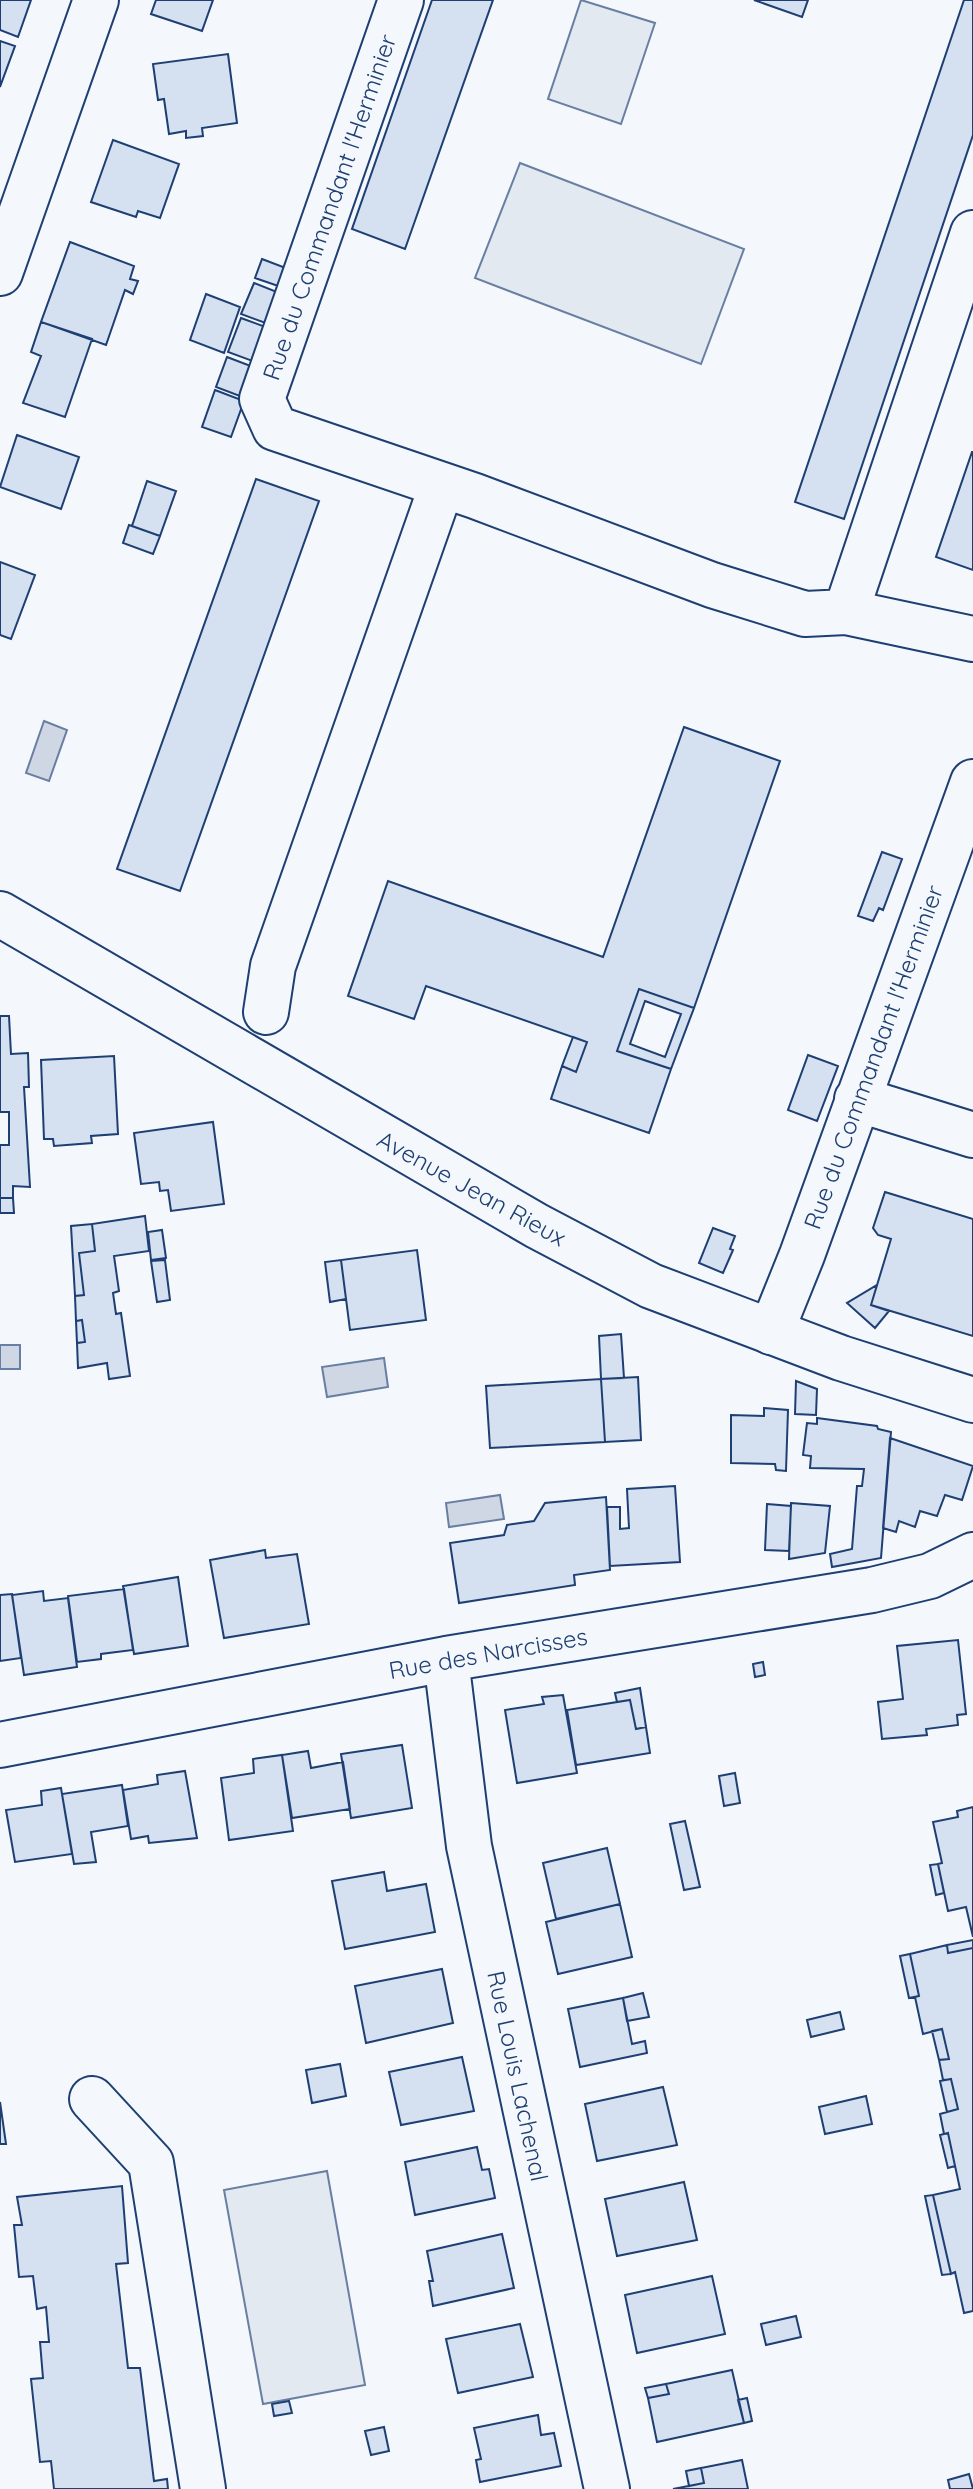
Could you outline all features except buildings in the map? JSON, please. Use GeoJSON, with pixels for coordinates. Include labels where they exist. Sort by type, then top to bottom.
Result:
{"type":"FeatureCollection","features":[{"type":"Feature","properties":{"kind":"street"},"geometry":{"type":"LineString","coordinates":[[0,273],[96,0]]}},
{"type":"Feature","properties":{"kind":"street","name":"Rue du Commandant l'Herminier"},"geometry":{"type":"LineString","coordinates":[[401,0],[262,399],[275,428],[442,485],[726,590],[805,614],[846,612],[973,639]]}},
{"type":"Feature","properties":{"kind":"street"},"geometry":{"type":"LineString","coordinates":[[846,612],[973,233]]}},
{"type":"Feature","properties":{"kind":"street"},"geometry":{"type":"LineString","coordinates":[[266,1012],[273,966],[442,485]]}},
{"type":"Feature","properties":{"kind":"street","name":"Rue du Commandant l'Herminier"},"geometry":{"type":"LineString","coordinates":[[771,1332],[802,1255],[973,782]]}},
{"type":"Feature","properties":{"kind":"street","name":"Avenue Jean Rieux"},"geometry":{"type":"LineString","coordinates":[[0,914],[537,1226],[651,1286],[771,1332],[973,1400]]}},
{"type":"Feature","properties":{"kind":"street"},"geometry":{"type":"LineString","coordinates":[[857,1099],[973,1135]]}},
{"type":"Feature","properties":{"kind":"street","name":"Rue des Narcisses"},"geometry":{"type":"LineString","coordinates":[[0,1745],[446,1659],[872,1590],[930,1576],[973,1555]]}},
{"type":"Feature","properties":{"kind":"street","name":"Rue Louis Lachenal"},"geometry":{"type":"LineString","coordinates":[[446,1659],[469,1846],[607,2489]]}},
{"type":"Feature","properties":{"kind":"street"},"geometry":{"type":"LineString","coordinates":[[92,2099],[151,2163],[203,2489]]}},
{"type":"Feature","properties":{"kind":"shaded area"},"geometry":{"type":"Polygon","coordinates":[[[581,0],[655,23],[621,124],[548,99],[581,0]]]}},
{"type":"Feature","properties":{"kind":"shaded area"},"geometry":{"type":"Polygon","coordinates":[[[520,163],[744,249],[701,364],[475,278],[520,163]]]}},
{"type":"Feature","properties":{"kind":"shaded area"},"geometry":{"type":"Polygon","coordinates":[[[44,721],[67,730],[49,781],[26,773],[44,721]]]}},
{"type":"Feature","properties":{"kind":"shaded area"},"geometry":{"type":"Polygon","coordinates":[[[0,1345],[20,1345],[20,1369],[0,1369],[0,1345]]]}},
{"type":"Feature","properties":{"kind":"shaded area"},"geometry":{"type":"Polygon","coordinates":[[[384,1358],[388,1387],[327,1397],[322,1367],[384,1358]]]}},
{"type":"Feature","properties":{"kind":"shaded area"},"geometry":{"type":"Polygon","coordinates":[[[500,1495],[504,1519],[449,1527],[446,1503],[500,1495]]]}},
{"type":"Feature","properties":{"kind":"shaded area"},"geometry":{"type":"Polygon","coordinates":[[[327,2171],[365,2385],[263,2404],[224,2190],[327,2171]]]}}]}
